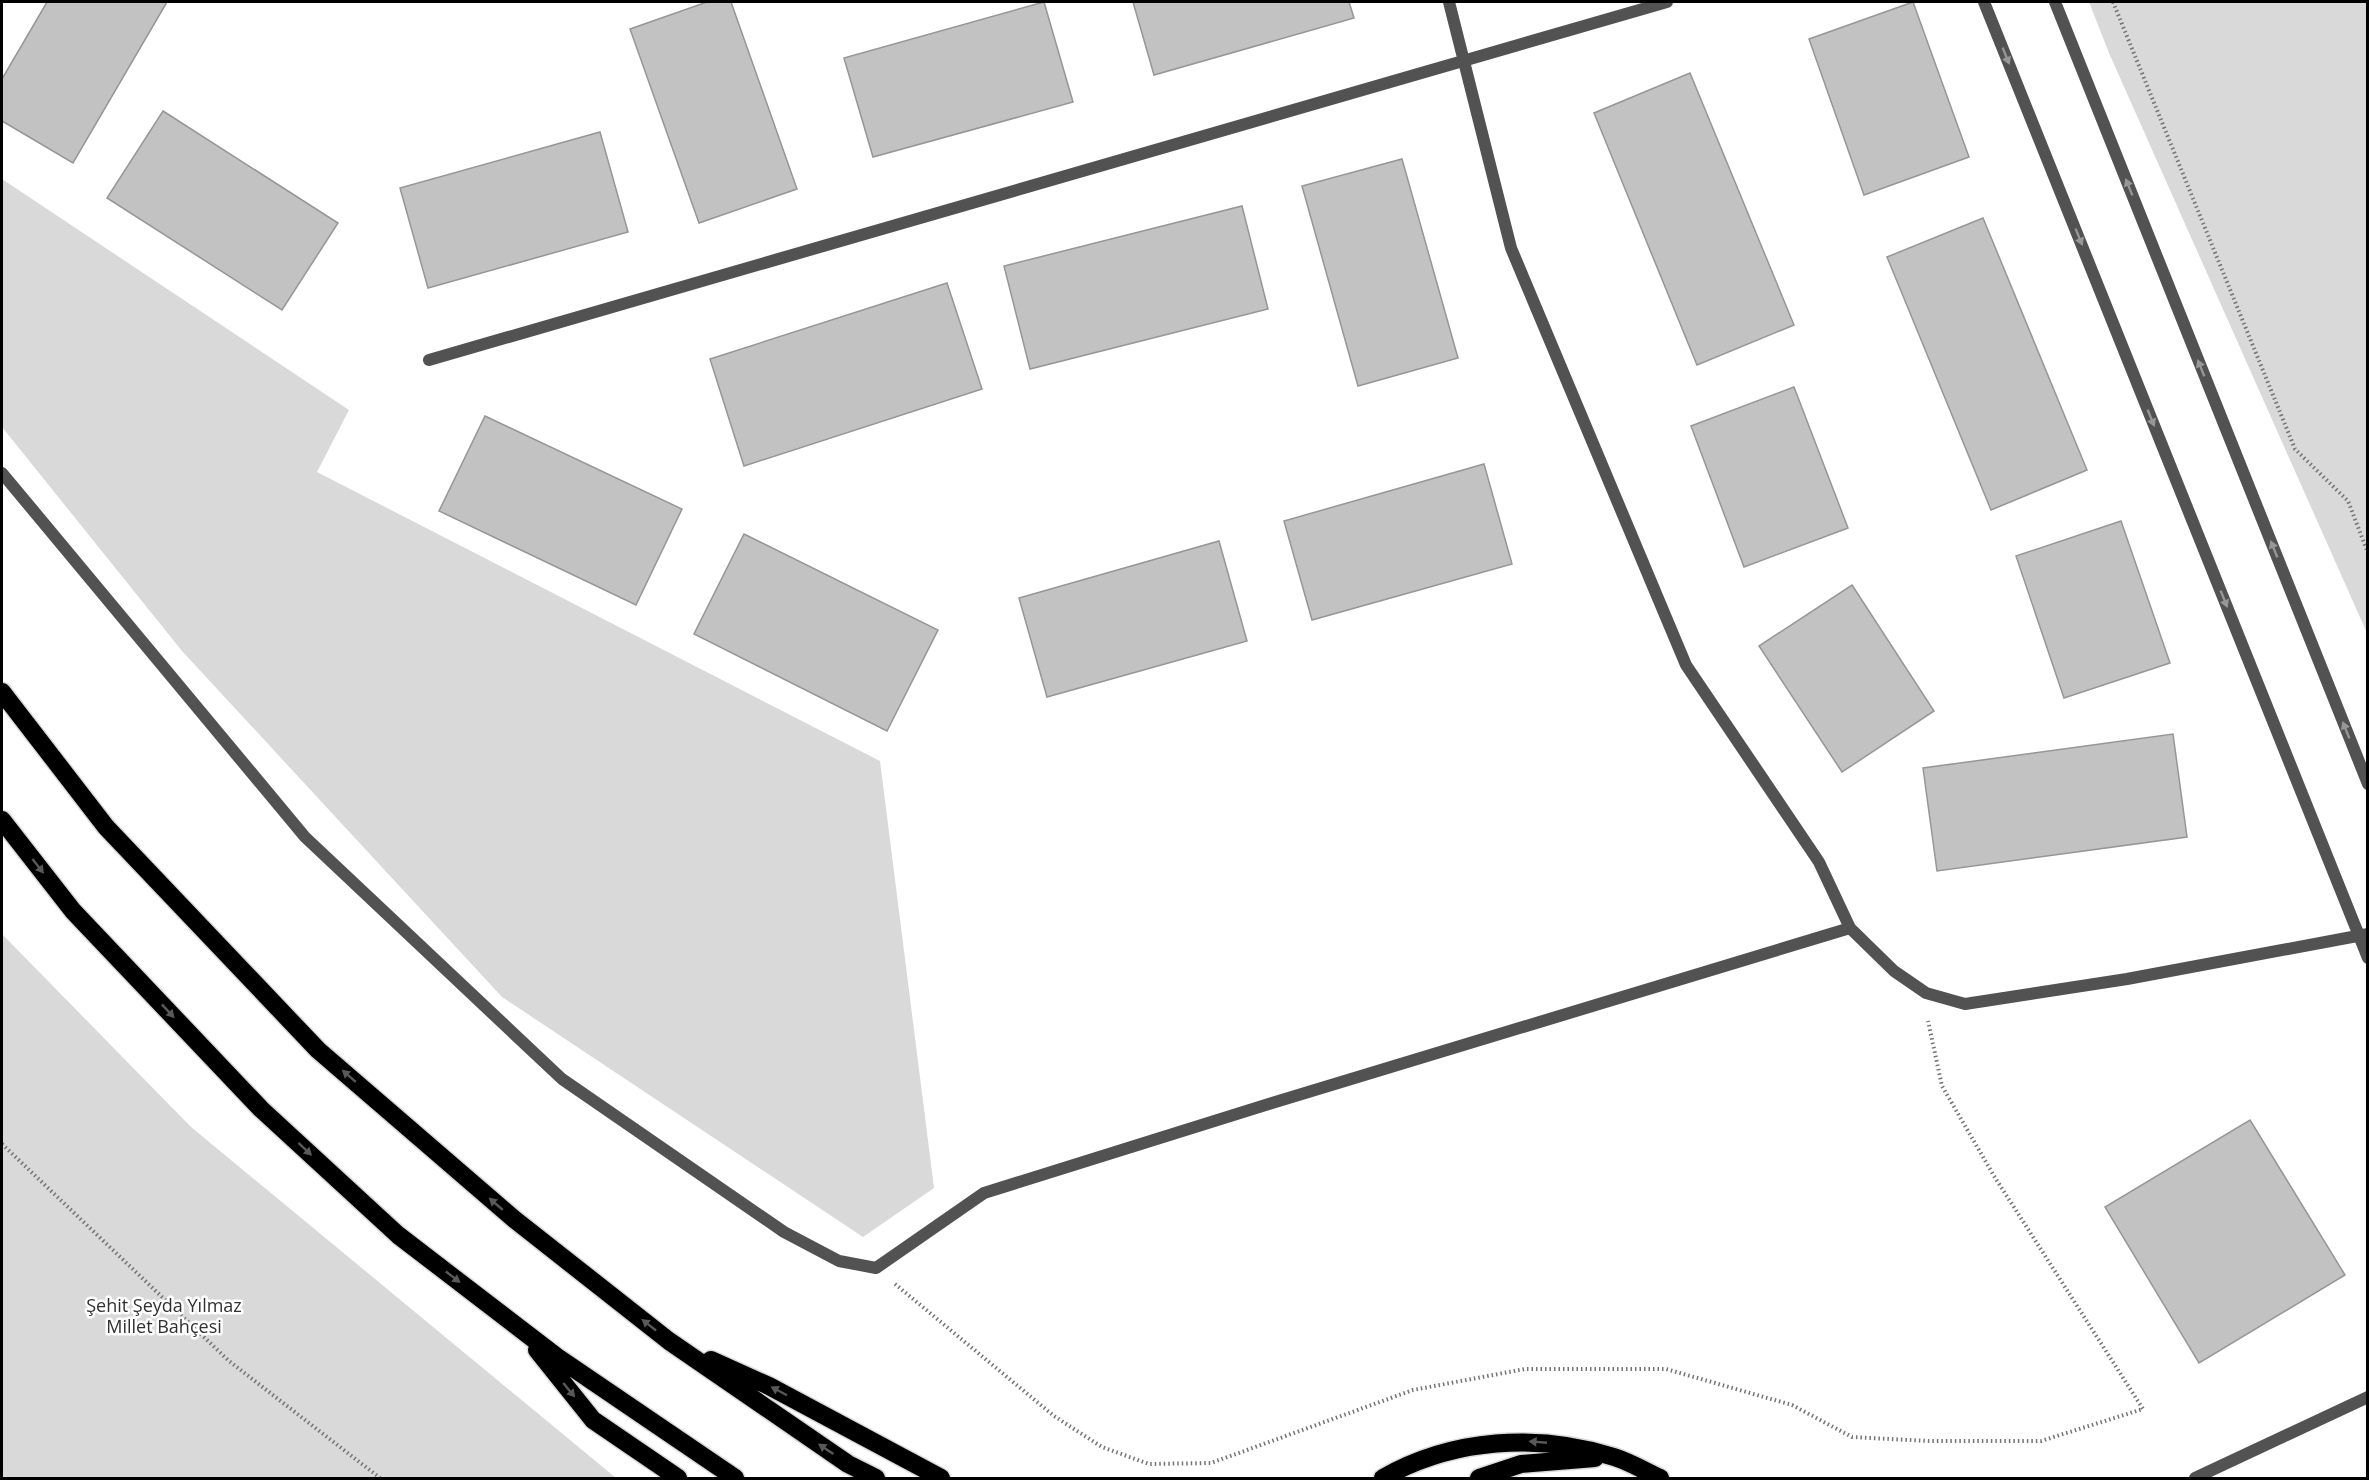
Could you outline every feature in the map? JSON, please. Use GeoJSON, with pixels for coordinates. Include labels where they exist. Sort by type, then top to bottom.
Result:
{"type":"FeatureCollection","features":[{"type":"Feature","properties":{"kind":"highway"},"geometry":{"type":"LineString","coordinates":[[2,693],[106,827],[318,1050],[514,1219],[669,1341],[848,1464],[876,1479]]}},
{"type":"Feature","properties":{"kind":"highway"},"geometry":{"type":"LineString","coordinates":[[2,820],[73,911],[261,1109],[398,1235],[557,1357],[735,1479]]}},
{"type":"Feature","properties":{"kind":"highway"},"geometry":{"type":"LineString","coordinates":[[519,1328],[593,1420],[678,1479]]}},
{"type":"Feature","properties":{"kind":"highway"},"geometry":{"type":"LineString","coordinates":[[669,1341],[769,1386],[941,1479]]}},
{"type":"Feature","properties":{"kind":"highway"},"geometry":{"type":"LineString","coordinates":[[1383,1479],[1435,1456],[1469,1446],[1534,1441],[1576,1447],[1616,1457],[1660,1479]]}},
{"type":"Feature","properties":{"kind":"highway"},"geometry":{"type":"LineString","coordinates":[[1479,1479],[1521,1464],[1616,1457]]}},
{"type":"Feature","properties":{"kind":"street"},"geometry":{"type":"LineString","coordinates":[[1449,2],[1511,248],[1686,665],[1819,862],[1850,928],[1894,972],[1926,993],[1965,1004],[2127,979],[2363,935]]}},
{"type":"Feature","properties":{"kind":"street"},"geometry":{"type":"LineString","coordinates":[[429,360],[1667,2]]}},
{"type":"Feature","properties":{"kind":"street"},"geometry":{"type":"LineString","coordinates":[[1984,2],[2363,935],[2367,958]]}},
{"type":"Feature","properties":{"kind":"street"},"geometry":{"type":"LineString","coordinates":[[2055,2],[2367,784]]}},
{"type":"Feature","properties":{"kind":"street"},"geometry":{"type":"LineString","coordinates":[[2,473],[304,837],[562,1078],[784,1232],[839,1261],[876,1268],[984,1193],[1850,928]]}},
{"type":"Feature","properties":{"kind":"street"},"geometry":{"type":"LineString","coordinates":[[2195,1479],[2367,1397]]}},
{"type":"Feature","properties":{"kind":"path"},"geometry":{"type":"LineString","coordinates":[[2113,2],[2295,449],[2348,501],[2367,554]]}},
{"type":"Feature","properties":{"kind":"path"},"geometry":{"type":"LineString","coordinates":[[876,1268],[1054,1416],[1102,1447],[1149,1464],[1211,1463],[1413,1390],[1525,1369],[1666,1369],[1792,1405],[1852,1437],[1928,1441],[2041,1441],[2143,1409],[1994,1176],[1942,1086],[1928,1020],[1926,993]]}},
{"type":"Feature","properties":{"kind":"path"},"geometry":{"type":"LineString","coordinates":[[2,1144],[229,1361],[380,1479]]}},
{"type":"Feature","properties":{"kind":"green space"},"geometry":{"type":"Polygon","coordinates":[[[2089,2],[2367,2],[2367,633],[2109,53],[2089,2]]]}},
{"type":"Feature","properties":{"kind":"green space"},"geometry":{"type":"Polygon","coordinates":[[[2,179],[349,410],[317,472],[880,761],[934,1188],[863,1237],[502,997],[182,651],[2,427],[2,179]]]}},
{"type":"Feature","properties":{"kind":"green space","name":"Şehit Şeyda Yılmaz Millet Bahçesi"},"geometry":{"type":"Polygon","coordinates":[[[2,934],[191,1127],[616,1478],[2,1478],[2,934]]]}},
{"type":"Feature","properties":{"kind":"building"},"geometry":{"type":"Polygon","coordinates":[[[47,2],[167,2],[73,163],[2,121],[2,79],[47,2]]]}},
{"type":"Feature","properties":{"kind":"building"},"geometry":{"type":"Polygon","coordinates":[[[707,2],[731,2],[797,189],[699,223],[630,29],[707,2]]]}},
{"type":"Feature","properties":{"kind":"building"},"geometry":{"type":"Polygon","coordinates":[[[1044,2],[1073,102],[873,157],[844,58],[1044,2]]]}},
{"type":"Feature","properties":{"kind":"building"},"geometry":{"type":"Polygon","coordinates":[[[1133,2],[1349,2],[1354,18],[1154,75],[1133,2]]]}},
{"type":"Feature","properties":{"kind":"building"},"geometry":{"type":"Polygon","coordinates":[[[1913,2],[1969,157],[1864,195],[1809,39],[1913,2]]]}},
{"type":"Feature","properties":{"kind":"building"},"geometry":{"type":"Polygon","coordinates":[[[1690,73],[1794,325],[1697,365],[1594,113],[1690,73]]]}},
{"type":"Feature","properties":{"kind":"building"},"geometry":{"type":"Polygon","coordinates":[[[163,111],[338,223],[282,310],[107,198],[163,111]]]}},
{"type":"Feature","properties":{"kind":"building"},"geometry":{"type":"Polygon","coordinates":[[[600,132],[628,232],[428,288],[400,188],[600,132]]]}},
{"type":"Feature","properties":{"kind":"building"},"geometry":{"type":"Polygon","coordinates":[[[1402,159],[1458,358],[1358,386],[1302,186],[1402,159]]]}},
{"type":"Feature","properties":{"kind":"building"},"geometry":{"type":"Polygon","coordinates":[[[1242,206],[1268,309],[1030,369],[1004,266],[1242,206]]]}},
{"type":"Feature","properties":{"kind":"building"},"geometry":{"type":"Polygon","coordinates":[[[1983,218],[2087,470],[1991,510],[1887,257],[1983,218]]]}},
{"type":"Feature","properties":{"kind":"building"},"geometry":{"type":"Polygon","coordinates":[[[947,283],[982,389],[744,466],[710,359],[947,283]]]}},
{"type":"Feature","properties":{"kind":"building"},"geometry":{"type":"Polygon","coordinates":[[[1794,387],[1848,528],[1744,567],[1691,426],[1794,387]]]}},
{"type":"Feature","properties":{"kind":"building"},"geometry":{"type":"Polygon","coordinates":[[[485,416],[682,509],[636,605],[439,511],[485,416]]]}},
{"type":"Feature","properties":{"kind":"building"},"geometry":{"type":"Polygon","coordinates":[[[1484,464],[1512,564],[1312,620],[1284,521],[1484,464]]]}},
{"type":"Feature","properties":{"kind":"building"},"geometry":{"type":"Polygon","coordinates":[[[2121,521],[2170,663],[2064,698],[2016,556],[2121,521]]]}},
{"type":"Feature","properties":{"kind":"building"},"geometry":{"type":"Polygon","coordinates":[[[744,534],[938,630],[887,731],[694,634],[744,534]]]}},
{"type":"Feature","properties":{"kind":"building"},"geometry":{"type":"Polygon","coordinates":[[[1219,541],[1247,641],[1047,697],[1019,598],[1219,541]]]}},
{"type":"Feature","properties":{"kind":"building"},"geometry":{"type":"Polygon","coordinates":[[[1852,585],[1934,711],[1842,772],[1759,646],[1852,585]]]}},
{"type":"Feature","properties":{"kind":"building"},"geometry":{"type":"Polygon","coordinates":[[[2173,734],[2187,837],[1937,871],[1923,768],[2173,734]]]}},
{"type":"Feature","properties":{"kind":"building"},"geometry":{"type":"Polygon","coordinates":[[[2250,1120],[2345,1275],[2199,1363],[2105,1207],[2250,1120]]]}}]}
